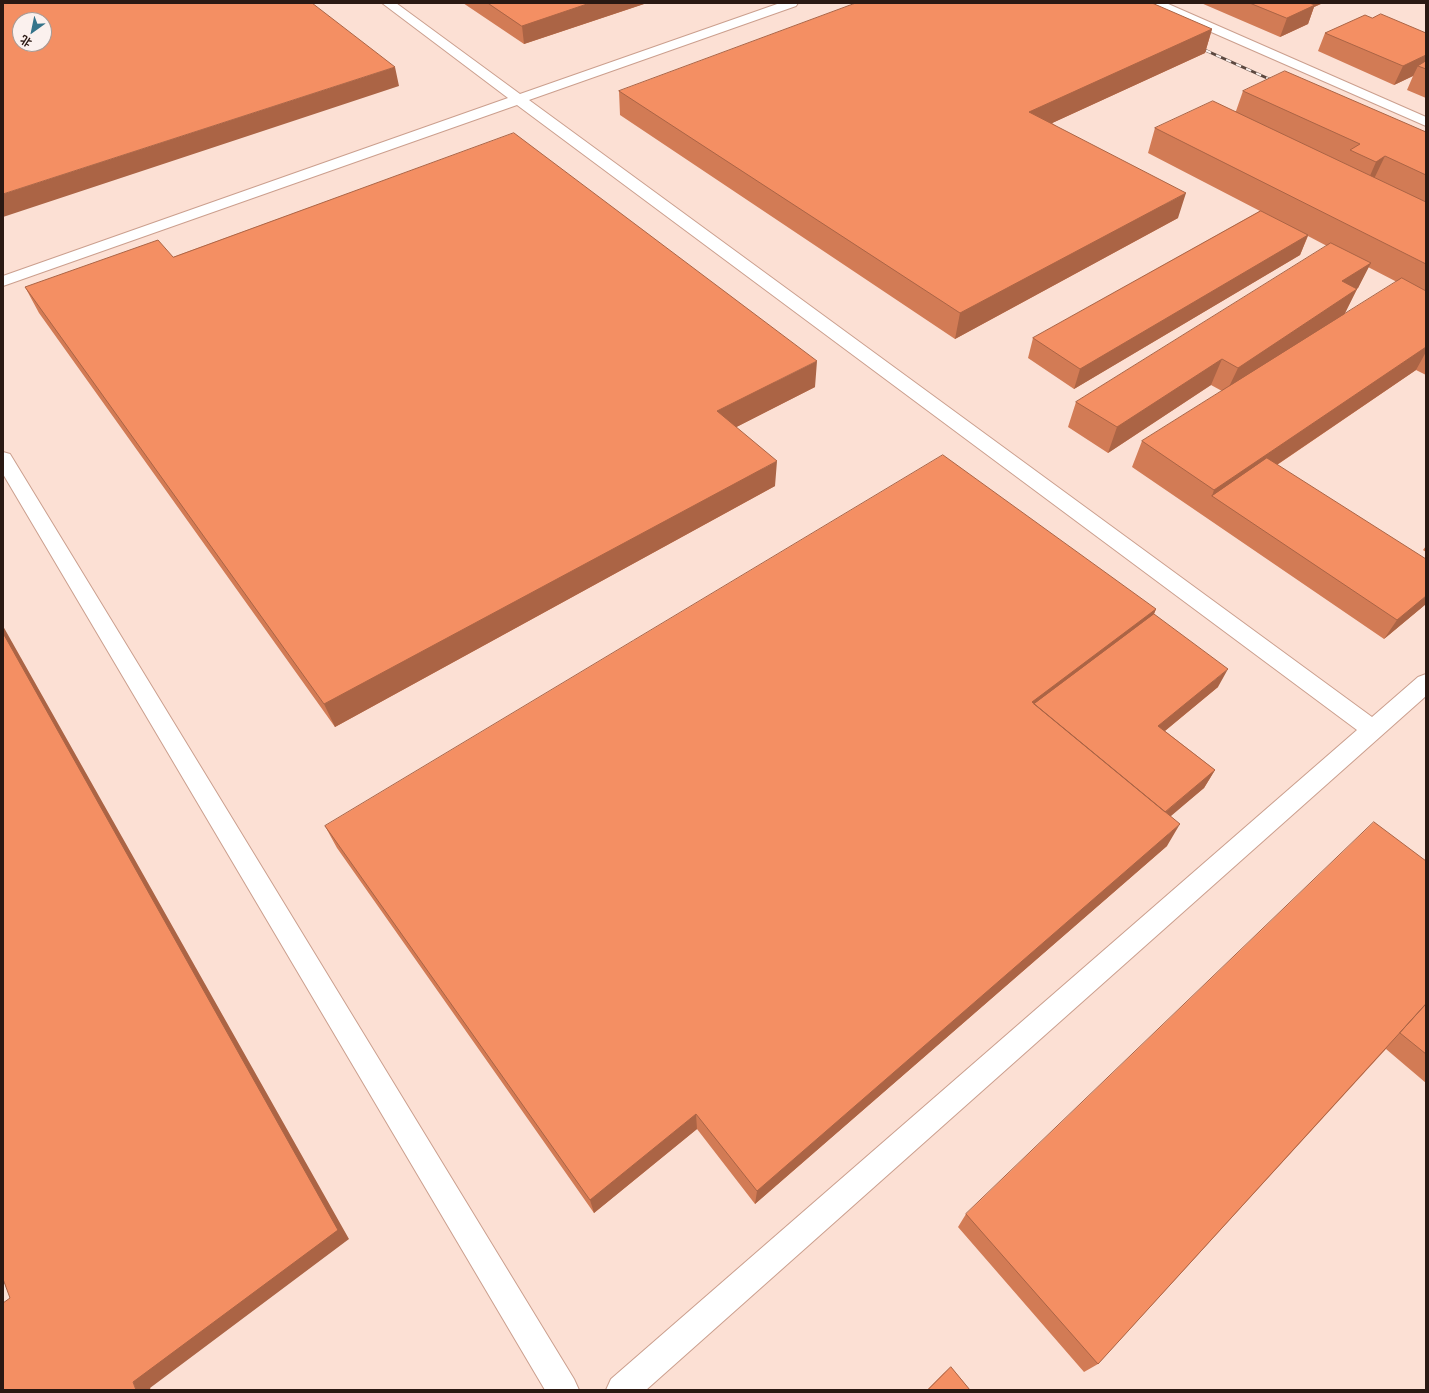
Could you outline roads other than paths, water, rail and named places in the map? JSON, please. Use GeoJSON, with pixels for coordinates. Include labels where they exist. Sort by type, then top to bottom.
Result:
{"type":"FeatureCollection","features":[{"type":"Feature","properties":{"kind":"lane"},"geometry":{"type":"LineString","coordinates":[[388,3],[1373,730]]}},
{"type":"Feature","properties":{"kind":"lane"},"geometry":{"type":"LineString","coordinates":[[3,281],[792,3]]}},
{"type":"Feature","properties":{"kind":"lane"},"geometry":{"type":"LineString","coordinates":[[1156,3],[1426,122]]}},
{"type":"Feature","properties":{"kind":"lane"},"geometry":{"type":"LineString","coordinates":[[3,458],[563,1390]]}},
{"type":"Feature","properties":{"kind":"lane"},"geometry":{"type":"LineString","coordinates":[[622,1390],[1426,683]]}},
{"type":"Feature","properties":{"kind":"railway"},"geometry":{"type":"LineString","coordinates":[[1196,46],[1278,83]]}}]}
